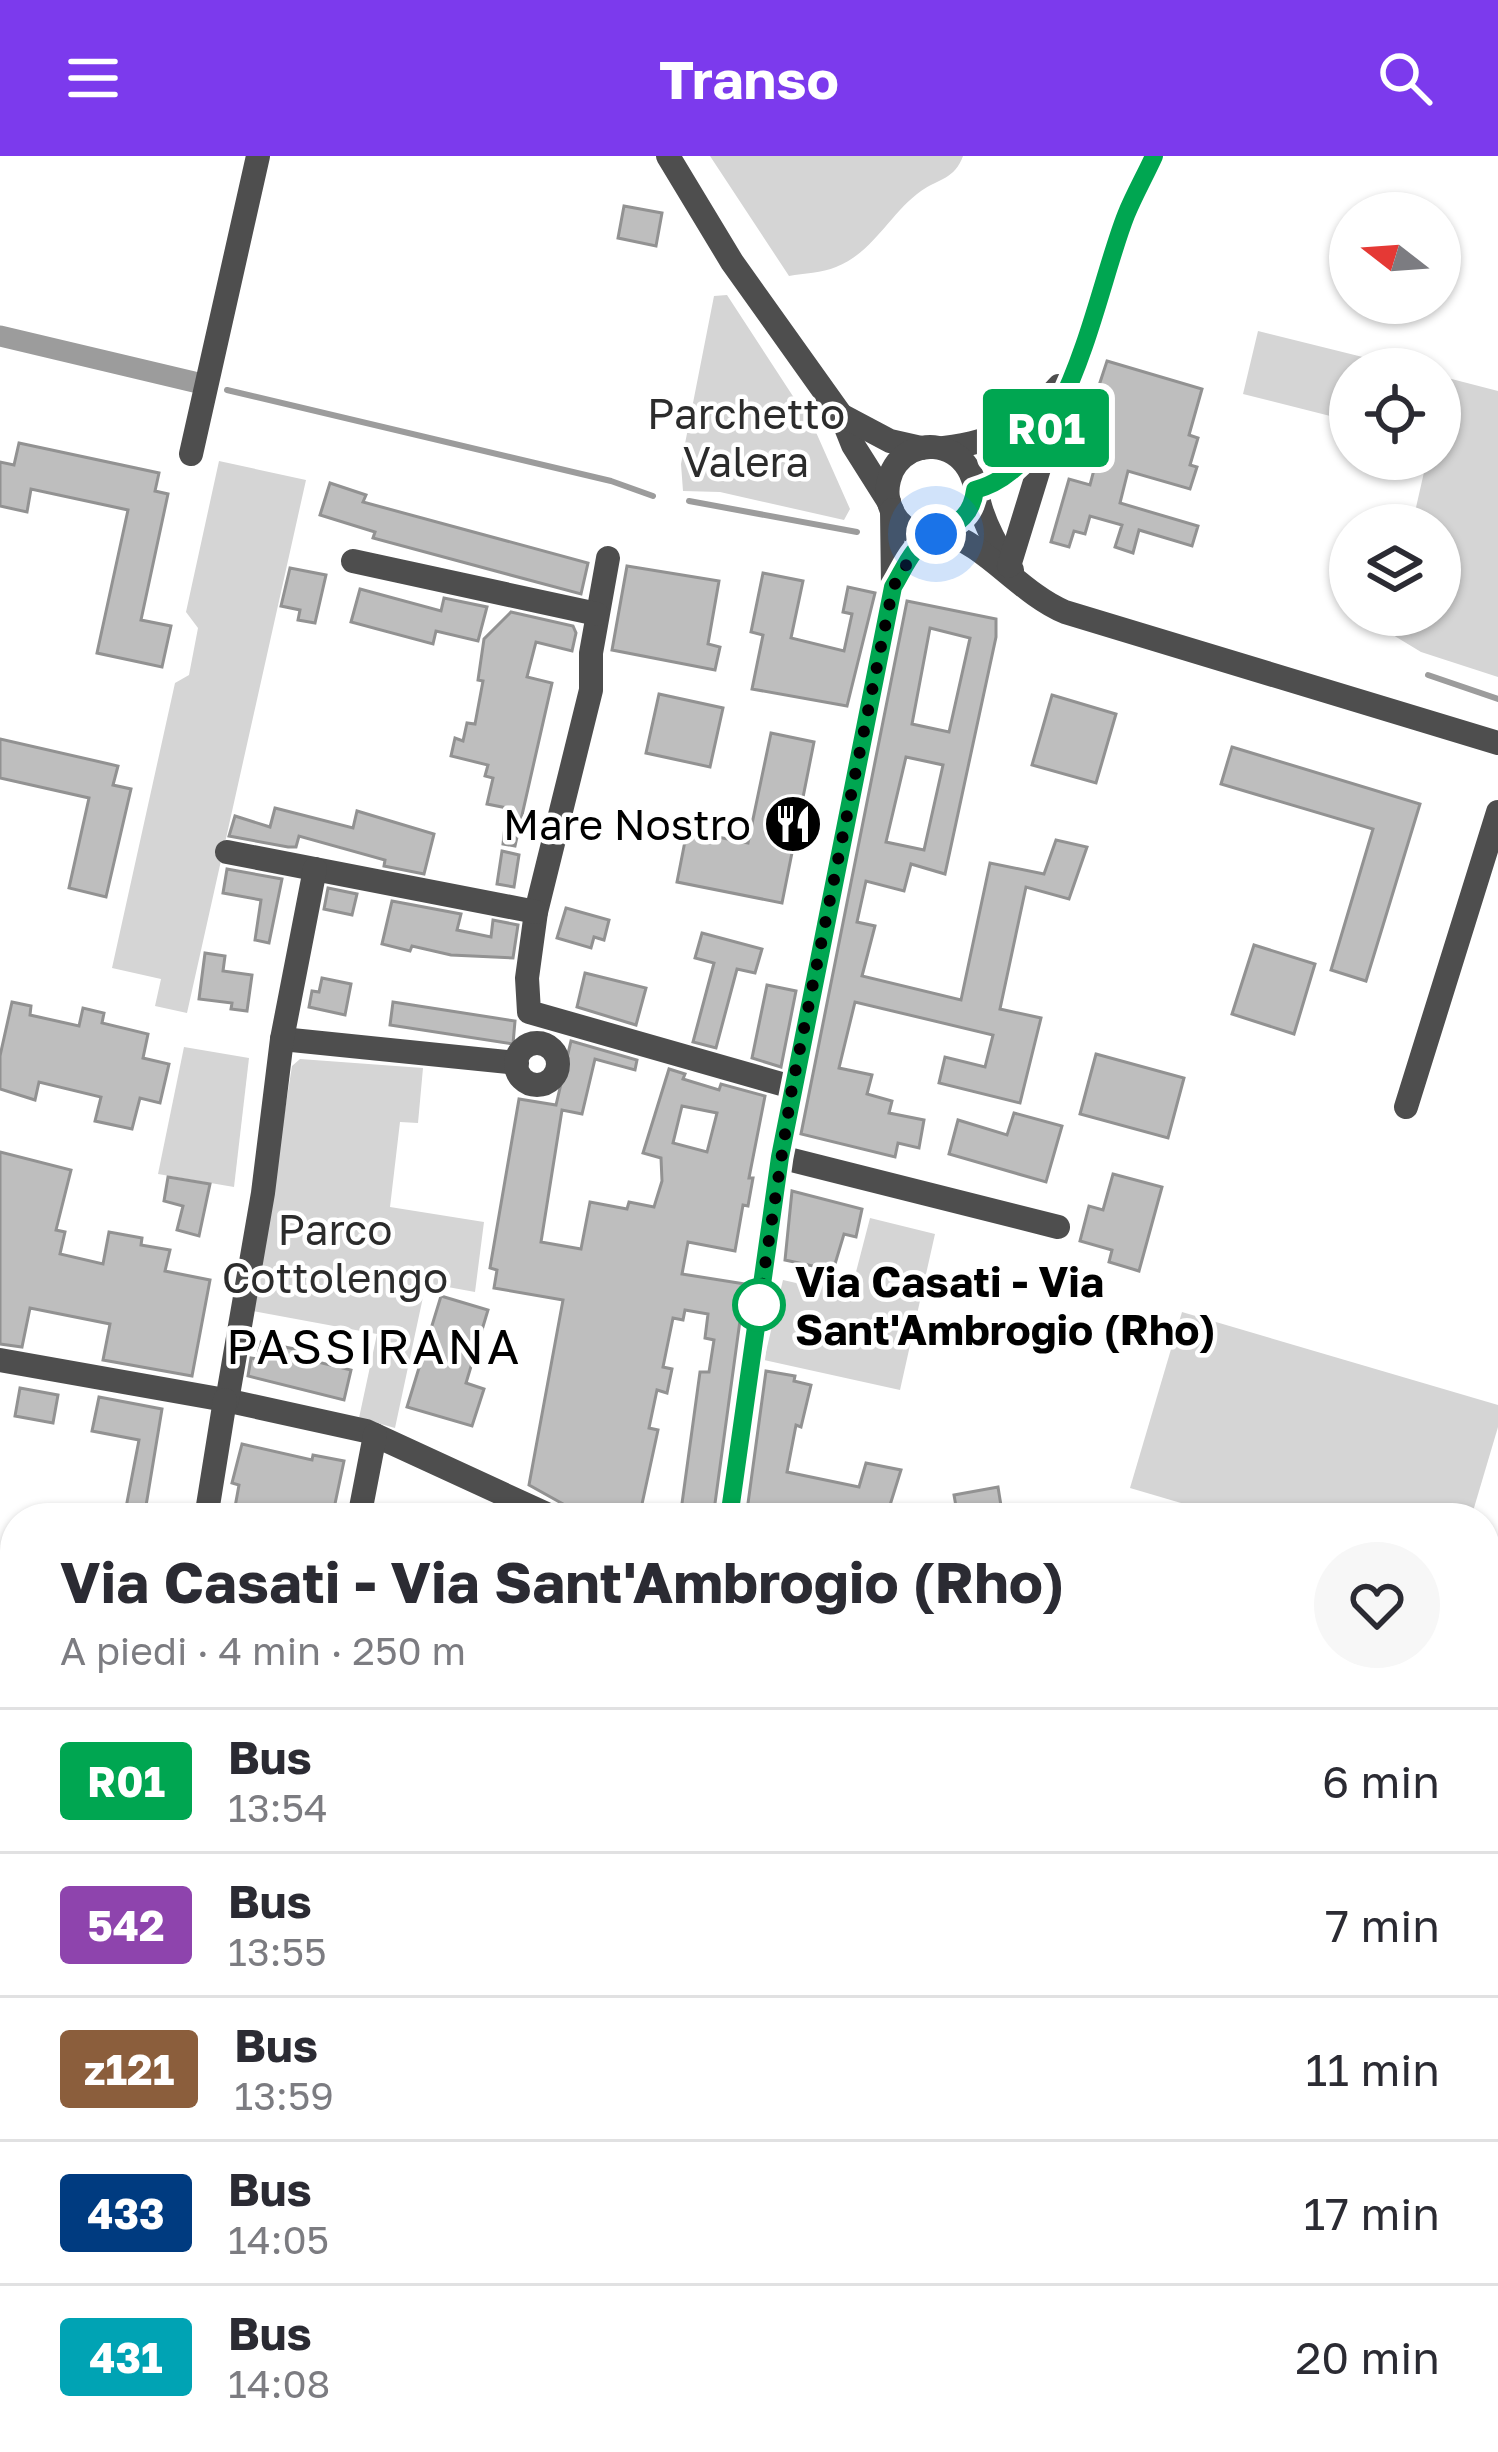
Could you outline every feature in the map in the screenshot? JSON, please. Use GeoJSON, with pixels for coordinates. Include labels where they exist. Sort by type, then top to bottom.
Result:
{"type":"FeatureCollection","features":[{"type":"Feature","properties":{"kind":"street"},"geometry":{"type":"LineString","coordinates":[[191,454],[258,156]]}},
{"type":"Feature","properties":{"kind":"street"},"geometry":{"type":"LineString","coordinates":[[668,156],[732,262],[841,415],[890,506],[908,528],[963,541],[1015,575]]}},
{"type":"Feature","properties":{"kind":"street"},"geometry":{"type":"LineString","coordinates":[[975,490],[997,482],[1013,469],[1059,406],[1078,368],[1126,215],[1154,156]]}},
{"type":"Feature","properties":{"kind":"street"},"geometry":{"type":"LineString","coordinates":[[731,1503],[792,1088],[893,587],[887,485],[893,469],[911,452],[991,440],[1033,414],[1061,383],[1084,343]]}},
{"type":"Feature","properties":{"kind":"street"},"geometry":{"type":"LineString","coordinates":[[1015,575],[1059,406]]}},
{"type":"Feature","properties":{"kind":"street"},"geometry":{"type":"LineString","coordinates":[[841,415],[890,442],[932,448],[967,465],[982,514],[1015,575],[1036,598],[1065,612],[1498,743]]}},
{"type":"Feature","properties":{"kind":"street"},"geometry":{"type":"LineString","coordinates":[[893,587],[915,550],[968,514],[975,490]]}},
{"type":"Feature","properties":{"kind":"street"},"geometry":{"type":"LineString","coordinates":[[537,1051],[527,978],[536,912],[591,690],[597,614],[608,557]]}},
{"type":"Feature","properties":{"kind":"street"},"geometry":{"type":"LineString","coordinates":[[352,561],[597,614]]}},
{"type":"Feature","properties":{"kind":"street"},"geometry":{"type":"LineString","coordinates":[[1406,1107],[1498,812]]}},
{"type":"Feature","properties":{"kind":"street"},"geometry":{"type":"LineString","coordinates":[[227,852],[536,912]]}},
{"type":"Feature","properties":{"kind":"street"},"geometry":{"type":"LineString","coordinates":[[209,1503],[263,1193],[281,1039],[315,869]]}},
{"type":"Feature","properties":{"kind":"street"},"geometry":{"type":"LineString","coordinates":[[529,1012],[792,1088]]}},
{"type":"Feature","properties":{"kind":"street"},"geometry":{"type":"LineString","coordinates":[[281,1039],[537,1051],[578,1027]]}},
{"type":"Feature","properties":{"kind":"street"},"geometry":{"type":"LineString","coordinates":[[780,1157],[1058,1227]]}},
{"type":"Feature","properties":{"kind":"street"},"geometry":{"type":"LineString","coordinates":[[0,1360],[226,1401],[374,1435],[522,1503]]}},
{"type":"Feature","properties":{"kind":"street"},"geometry":{"type":"LineString","coordinates":[[362,1503],[374,1435]]}},
{"type":"Feature","properties":{"kind":"green space"},"geometry":{"type":"Polygon","coordinates":[[[710,156],[963,156],[951,174],[910,200],[849,260],[825,271],[789,276],[710,156]]]}},
{"type":"Feature","properties":{"kind":"green space","name":"Parchetto Valera"},"geometry":{"type":"Polygon","coordinates":[[[727,295],[815,430],[850,509],[844,520],[720,492],[683,491],[681,464],[714,296],[727,295]]]}},
{"type":"Feature","properties":{"kind":"green space"},"geometry":{"type":"Polygon","coordinates":[[[1258,331],[1329,349],[1329,416],[1243,394],[1258,331]]]}},
{"type":"Feature","properties":{"kind":"green space"},"geometry":{"type":"Polygon","coordinates":[[[1461,381],[1498,391],[1498,677],[1421,652],[1395,636],[1461,636],[1461,504],[1417,504],[1422,480],[1461,480],[1461,381]]]}},
{"type":"Feature","properties":{"kind":"green space"},"geometry":{"type":"Polygon","coordinates":[[[219,461],[306,480],[187,1013],[155,1006],[161,979],[112,968],[175,683],[189,675],[198,628],[186,612],[219,461]]]}},
{"type":"Feature","properties":{"kind":"green space"},"geometry":{"type":"Polygon","coordinates":[[[184,1047],[249,1058],[234,1187],[158,1174],[184,1047]]]}},
{"type":"Feature","properties":{"kind":"green space","name":"Parco Cottolengo"},"geometry":{"type":"Polygon","coordinates":[[[300,1059],[423,1068],[418,1123],[400,1122],[390,1207],[484,1222],[475,1292],[426,1283],[395,1428],[359,1418],[377,1334],[253,1311],[292,1066],[300,1059]]]}},
{"type":"Feature","properties":{"kind":"green space"},"geometry":{"type":"Polygon","coordinates":[[[870,1218],[935,1234],[900,1390],[764,1360],[783,1280],[805,1285],[808,1274],[835,1281],[856,1272],[870,1218]]]}},
{"type":"Feature","properties":{"kind":"green space"},"geometry":{"type":"Polygon","coordinates":[[[1182,1312],[1498,1405],[1498,1427],[1475,1503],[1181,1503],[1130,1488],[1182,1312]]]}},
{"type":"Feature","properties":{"kind":"building"},"geometry":{"type":"Polygon","coordinates":[[[624,206],[662,213],[656,246],[618,238],[624,206]]]}},
{"type":"Feature","properties":{"kind":"building"},"geometry":{"type":"Polygon","coordinates":[[[1107,361],[1202,389],[1189,435],[1198,438],[1190,465],[1197,467],[1190,489],[1128,471],[1120,503],[1198,526],[1192,546],[1139,530],[1133,553],[1115,547],[1122,525],[1090,516],[1085,534],[1074,531],[1069,547],[1051,542],[1069,479],[1090,485],[1107,421],[1089,416],[1107,361]]]}},
{"type":"Feature","properties":{"kind":"building"},"geometry":{"type":"Polygon","coordinates":[[[19,443],[159,473],[155,491],[168,494],[141,620],[171,626],[162,667],[97,653],[128,510],[31,489],[27,512],[0,506],[0,462],[14,465],[19,443]]]}},
{"type":"Feature","properties":{"kind":"building"},"geometry":{"type":"Polygon","coordinates":[[[330,483],[366,495],[363,502],[588,563],[581,594],[373,538],[375,532],[320,515],[330,483]]]}},
{"type":"Feature","properties":{"kind":"building"},"geometry":{"type":"Polygon","coordinates":[[[627,566],[719,581],[708,644],[720,647],[715,670],[612,650],[627,566]]]}},
{"type":"Feature","properties":{"kind":"building"},"geometry":{"type":"Polygon","coordinates":[[[290,568],[326,575],[315,623],[298,620],[300,610],[281,606],[290,568]]]}},
{"type":"Feature","properties":{"kind":"building"},"geometry":{"type":"Polygon","coordinates":[[[763,573],[803,581],[791,638],[844,651],[852,614],[843,612],[848,587],[875,593],[847,706],[752,689],[763,635],[751,632],[763,573]]]}},
{"type":"Feature","properties":{"kind":"building"},"geometry":{"type":"Polygon","coordinates":[[[360,589],[441,611],[444,598],[487,607],[478,641],[436,631],[433,644],[351,622],[360,589]]]}},
{"type":"Feature","properties":{"kind":"building"},"geometry":{"type":"Polygon","coordinates":[[[907,601],[996,619],[945,874],[911,864],[904,891],[866,881],[857,922],[875,926],[862,976],[961,1000],[990,863],[1044,874],[1056,840],[1087,847],[1069,899],[1026,887],[1000,1009],[1041,1018],[1020,1103],[939,1083],[945,1057],[985,1067],[993,1035],[855,1002],[839,1068],[872,1075],[867,1094],[892,1101],[889,1113],[924,1120],[919,1148],[898,1143],[895,1157],[801,1134],[907,601]],[[930,628],[912,724],[949,732],[970,638],[930,628]],[[906,757],[886,842],[924,850],[943,765],[906,757]]]}},
{"type":"Feature","properties":{"kind":"building"},"geometry":{"type":"Polygon","coordinates":[[[511,612],[573,626],[576,633],[572,651],[536,642],[527,677],[552,683],[515,846],[503,844],[507,808],[487,804],[493,778],[485,776],[488,765],[451,756],[455,738],[463,741],[467,723],[475,724],[484,639],[511,612]]]}},
{"type":"Feature","properties":{"kind":"building"},"geometry":{"type":"Polygon","coordinates":[[[659,694],[723,708],[710,767],[646,753],[659,694]]]}},
{"type":"Feature","properties":{"kind":"building"},"geometry":{"type":"Polygon","coordinates":[[[1052,695],[1116,714],[1096,783],[1032,765],[1052,695]]]}},
{"type":"Feature","properties":{"kind":"building"},"geometry":{"type":"Polygon","coordinates":[[[771,733],[814,742],[782,903],[677,882],[687,831],[748,843],[771,733]]]}},
{"type":"Feature","properties":{"kind":"building"},"geometry":{"type":"Polygon","coordinates":[[[0,739],[118,766],[113,785],[131,789],[106,897],[69,888],[89,798],[0,778],[0,739]]]}},
{"type":"Feature","properties":{"kind":"building"},"geometry":{"type":"Polygon","coordinates":[[[1232,747],[1420,804],[1366,981],[1331,970],[1373,829],[1221,784],[1232,747]]]}},
{"type":"Feature","properties":{"kind":"building"},"geometry":{"type":"Polygon","coordinates":[[[275,808],[353,828],[357,811],[434,834],[424,874],[384,866],[385,860],[299,836],[296,847],[288,847],[229,836],[235,816],[270,827],[275,808]]]}},
{"type":"Feature","properties":{"kind":"building"},"geometry":{"type":"Polygon","coordinates":[[[502,851],[519,855],[514,887],[497,884],[502,851]]]}},
{"type":"Feature","properties":{"kind":"building"},"geometry":{"type":"Polygon","coordinates":[[[227,869],[282,879],[269,943],[255,940],[261,900],[223,893],[227,869]]]}},
{"type":"Feature","properties":{"kind":"building"},"geometry":{"type":"Polygon","coordinates":[[[328,888],[357,894],[352,915],[324,909],[328,888]]]}},
{"type":"Feature","properties":{"kind":"building"},"geometry":{"type":"Polygon","coordinates":[[[392,901],[461,914],[457,930],[491,937],[493,920],[518,925],[513,958],[451,955],[412,946],[410,951],[382,944],[392,901]]]}},
{"type":"Feature","properties":{"kind":"building"},"geometry":{"type":"Polygon","coordinates":[[[566,908],[609,920],[604,940],[594,937],[591,948],[557,938],[566,908]]]}},
{"type":"Feature","properties":{"kind":"building"},"geometry":{"type":"Polygon","coordinates":[[[702,933],[762,949],[755,973],[737,969],[716,1048],[693,1042],[714,963],[695,958],[702,933]]]}},
{"type":"Feature","properties":{"kind":"building"},"geometry":{"type":"Polygon","coordinates":[[[1254,945],[1315,964],[1294,1034],[1232,1014],[1254,945]]]}},
{"type":"Feature","properties":{"kind":"building"},"geometry":{"type":"Polygon","coordinates":[[[205,953],[225,956],[223,971],[252,975],[247,1011],[231,1009],[232,1003],[199,999],[205,953]]]}},
{"type":"Feature","properties":{"kind":"building"},"geometry":{"type":"Polygon","coordinates":[[[585,973],[646,988],[636,1025],[577,1007],[585,973]]]}},
{"type":"Feature","properties":{"kind":"building"},"geometry":{"type":"Polygon","coordinates":[[[322,978],[351,984],[345,1015],[309,1007],[312,991],[319,992],[322,978]]]}},
{"type":"Feature","properties":{"kind":"building"},"geometry":{"type":"Polygon","coordinates":[[[767,985],[796,991],[781,1067],[752,1058],[767,985]]]}},
{"type":"Feature","properties":{"kind":"building"},"geometry":{"type":"Polygon","coordinates":[[[12,1002],[31,1006],[30,1015],[79,1026],[83,1008],[104,1013],[102,1023],[148,1034],[143,1058],[169,1064],[160,1103],[140,1098],[132,1129],[95,1121],[101,1097],[39,1082],[35,1100],[0,1089],[0,1056],[12,1002]]]}},
{"type":"Feature","properties":{"kind":"building"},"geometry":{"type":"Polygon","coordinates":[[[393,1002],[515,1021],[513,1044],[390,1025],[393,1002]]]}},
{"type":"Feature","properties":{"kind":"building"},"geometry":{"type":"Polygon","coordinates":[[[571,1041],[637,1060],[635,1070],[595,1059],[582,1114],[562,1110],[541,1242],[581,1249],[590,1202],[627,1209],[629,1202],[654,1207],[662,1181],[661,1158],[643,1153],[669,1069],[685,1074],[683,1079],[719,1090],[721,1084],[765,1096],[748,1206],[743,1205],[735,1251],[688,1242],[682,1274],[745,1284],[715,1503],[682,1503],[700,1372],[709,1372],[714,1340],[705,1338],[708,1314],[685,1310],[683,1320],[673,1318],[663,1367],[672,1369],[667,1393],[657,1390],[649,1428],[658,1430],[642,1503],[561,1503],[529,1485],[563,1300],[494,1288],[497,1270],[490,1268],[519,1099],[556,1105],[571,1041]],[[682,1106],[673,1143],[707,1152],[717,1113],[682,1106]]]}},
{"type":"Feature","properties":{"kind":"building"},"geometry":{"type":"Polygon","coordinates":[[[1096,1054],[1184,1078],[1168,1138],[1080,1114],[1096,1054]]]}},
{"type":"Feature","properties":{"kind":"building"},"geometry":{"type":"Polygon","coordinates":[[[1014,1113],[1062,1126],[1046,1182],[949,1154],[958,1120],[1007,1135],[1014,1113]]]}},
{"type":"Feature","properties":{"kind":"building"},"geometry":{"type":"Polygon","coordinates":[[[0,1152],[71,1170],[56,1230],[65,1232],[60,1254],[103,1264],[109,1232],[170,1250],[165,1271],[210,1280],[192,1376],[103,1360],[110,1324],[30,1308],[22,1347],[0,1344],[0,1152]]]}},
{"type":"Feature","properties":{"kind":"building"},"geometry":{"type":"Polygon","coordinates":[[[1113,1174],[1162,1187],[1139,1271],[1109,1262],[1112,1250],[1080,1241],[1089,1206],[1103,1210],[1113,1174]]]}},
{"type":"Feature","properties":{"kind":"building"},"geometry":{"type":"Polygon","coordinates":[[[168,1177],[210,1184],[199,1236],[177,1230],[183,1206],[164,1201],[168,1177]]]}},
{"type":"Feature","properties":{"kind":"building"},"geometry":{"type":"Polygon","coordinates":[[[792,1191],[862,1209],[856,1237],[844,1234],[832,1274],[785,1260],[792,1191]]]}},
{"type":"Feature","properties":{"kind":"building"},"geometry":{"type":"Polygon","coordinates":[[[441,1296],[488,1310],[466,1383],[484,1389],[472,1426],[407,1407],[441,1296]]]}},
{"type":"Feature","properties":{"kind":"building"},"geometry":{"type":"Polygon","coordinates":[[[261,1342],[299,1350],[297,1357],[351,1370],[344,1400],[248,1376],[251,1358],[257,1359],[261,1342]]]}},
{"type":"Feature","properties":{"kind":"building"},"geometry":{"type":"Polygon","coordinates":[[[766,1371],[795,1376],[794,1381],[811,1385],[801,1427],[796,1425],[787,1472],[859,1487],[866,1463],[901,1470],[891,1503],[748,1503],[766,1371]]]}},
{"type":"Feature","properties":{"kind":"building"},"geometry":{"type":"Polygon","coordinates":[[[20,1388],[58,1395],[53,1423],[15,1416],[20,1388]]]}},
{"type":"Feature","properties":{"kind":"building"},"geometry":{"type":"Polygon","coordinates":[[[99,1397],[162,1409],[146,1503],[127,1503],[139,1440],[92,1431],[99,1397]]]}},
{"type":"Feature","properties":{"kind":"building"},"geometry":{"type":"Polygon","coordinates":[[[242,1444],[312,1460],[313,1455],[344,1461],[335,1503],[236,1503],[239,1485],[232,1483],[242,1444]]]}},
{"type":"Feature","properties":{"kind":"building"},"geometry":{"type":"Polygon","coordinates":[[[998,1487],[1001,1503],[955,1503],[954,1495],[998,1487]]]}},
{"type":"Feature","properties":{"kind":"waterway"},"geometry":{"type":"LineString","coordinates":[[0,336],[194,382]]}},
{"type":"Feature","properties":{"kind":"waterway"},"geometry":{"type":"LineString","coordinates":[[227,390],[611,481],[653,496]]}},
{"type":"Feature","properties":{"kind":"waterway"},"geometry":{"type":"LineString","coordinates":[[689,501],[857,532]]}},
{"type":"Feature","properties":{"kind":"waterway"},"geometry":{"type":"LineString","coordinates":[[1428,675],[1498,699]]}},
{"type":"Feature","properties":{"kind":"bus line","name":"R01"},"geometry":{"type":"LineString","coordinates":[[731,1503],[780,1157],[893,587],[915,550],[962,522],[975,490],[988,487],[1013,469],[1052,420],[1078,368],[1126,215],[1154,156]]}},
{"type":"Feature","properties":{"kind":"place","name":"Mare Nostro"},"geometry":{"type":"Point","coordinates":[793,824]}},
{"type":"Feature","properties":{"kind":"place","name":"Via Casati - Via Sant'Ambrogio (Rho)"},"geometry":{"type":"Point","coordinates":[759,1305]}},
{"type":"Feature","properties":{"kind":"district","name":"PASSIRANA"},"geometry":{"type":"Point","coordinates":[374,1346]}},
{"type":"Feature","properties":{"kind":"route"},"geometry":{"type":"LineString","coordinates":[[759,1305],[792,1088],[893,587],[915,550],[936,534]]}}]}
